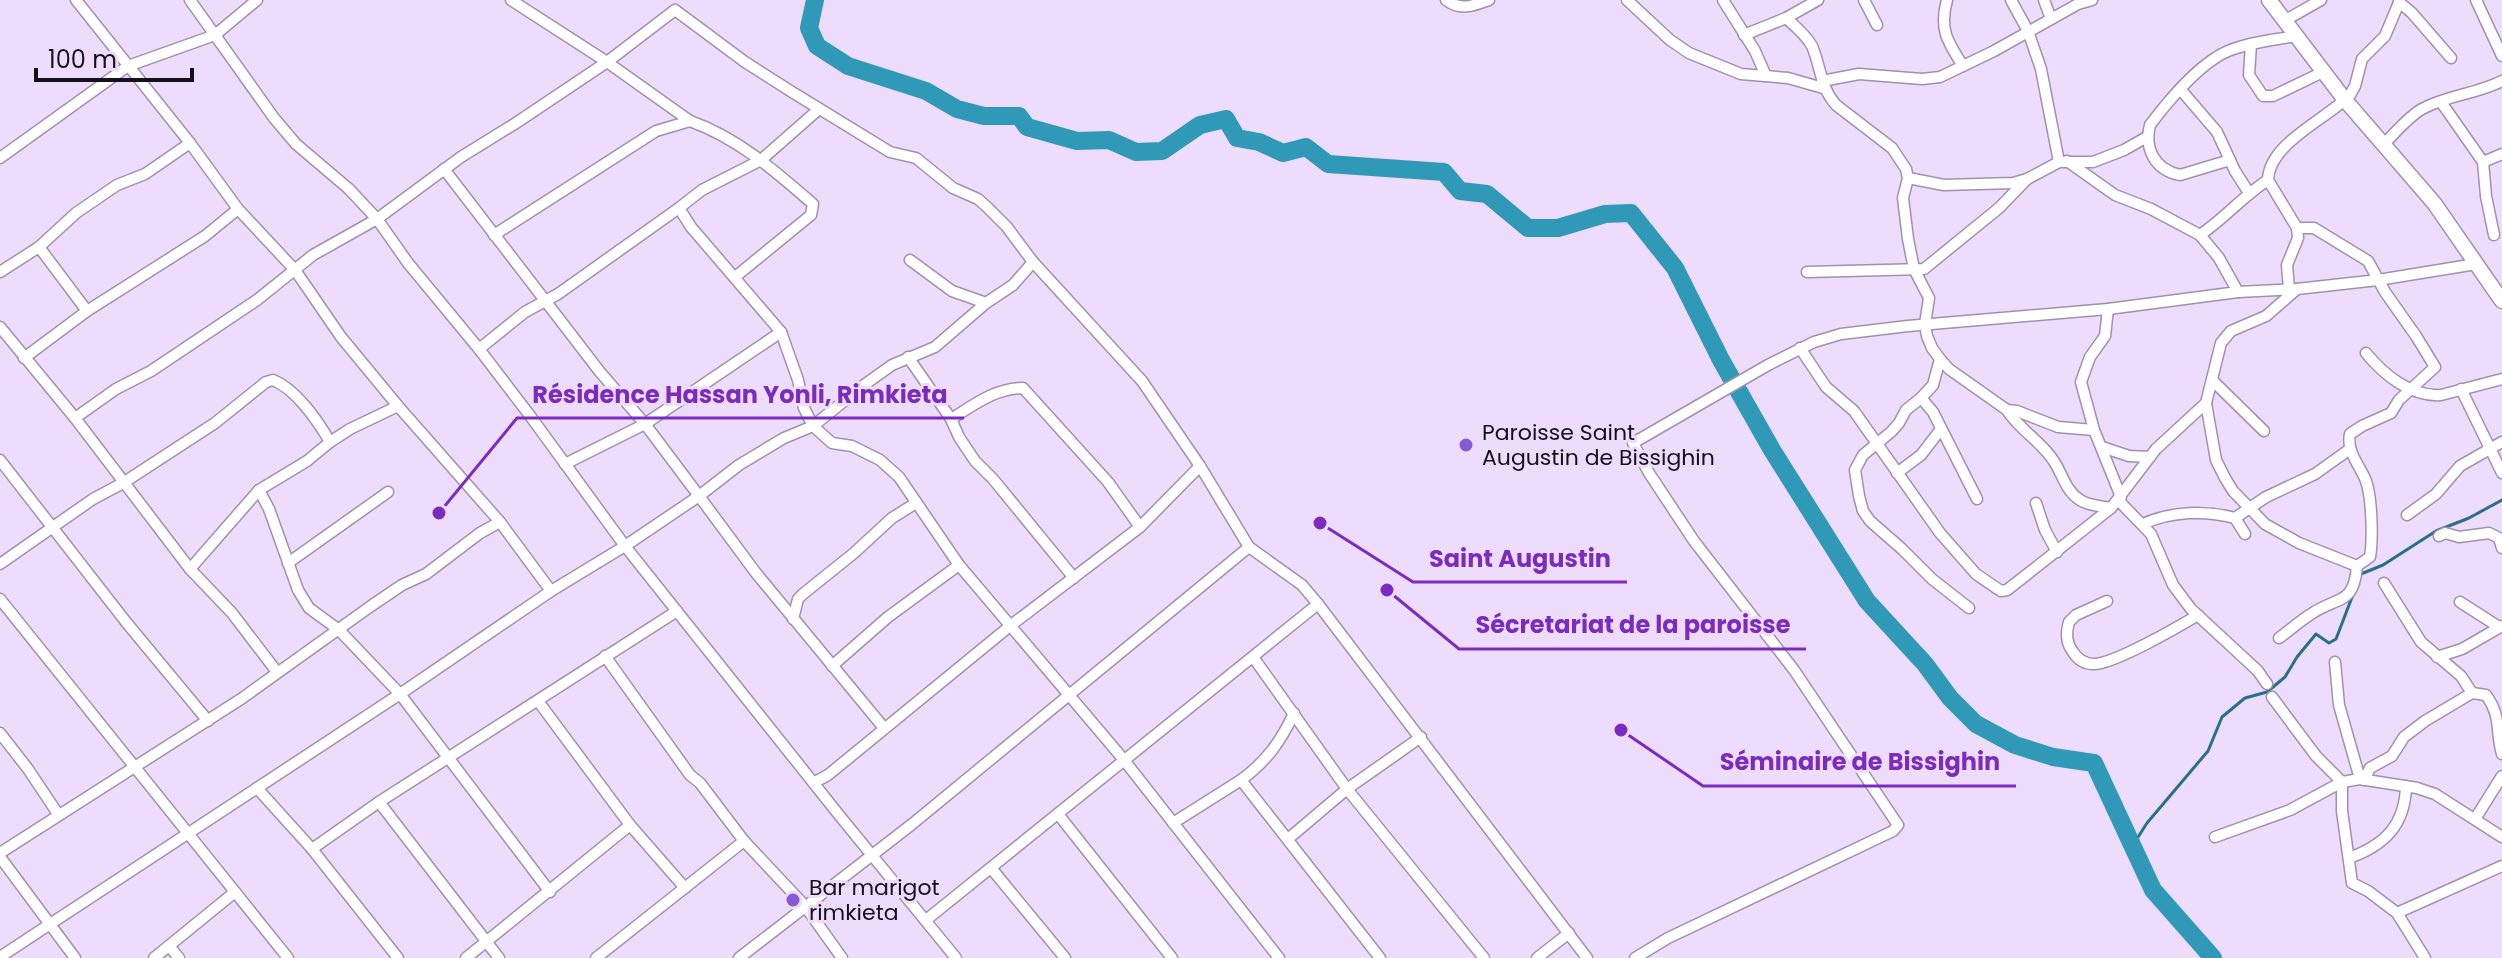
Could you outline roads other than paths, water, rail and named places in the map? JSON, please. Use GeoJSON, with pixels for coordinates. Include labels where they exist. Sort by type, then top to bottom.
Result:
{"type":"FeatureCollection","features":[{"type":"Feature","properties":{"kind":"street"},"geometry":{"type":"LineString","coordinates":[[76,0],[190,143],[238,209],[295,270],[341,337],[500,522],[551,591]]}},
{"type":"Feature","properties":{"kind":"street"},"geometry":{"type":"LineString","coordinates":[[190,0],[296,144],[349,189],[377,219],[408,263],[479,349],[625,546],[956,958]]}},
{"type":"Feature","properties":{"kind":"street"},"geometry":{"type":"LineString","coordinates":[[0,158],[128,66],[215,35],[257,0]]}},
{"type":"Feature","properties":{"kind":"street"},"geometry":{"type":"LineString","coordinates":[[511,0],[690,121],[731,140],[761,160],[813,204],[813,210],[792,231],[735,277]]}},
{"type":"Feature","properties":{"kind":"street"},"geometry":{"type":"LineString","coordinates":[[1446,0],[1467,7],[1489,0]]}},
{"type":"Feature","properties":{"kind":"street"},"geometry":{"type":"LineString","coordinates":[[1627,0],[1670,40],[1689,53],[1741,74],[1823,84],[1859,74],[1932,79],[2092,0]]}},
{"type":"Feature","properties":{"kind":"street"},"geometry":{"type":"LineString","coordinates":[[1723,0],[1761,62],[1766,76]]}},
{"type":"Feature","properties":{"kind":"street"},"geometry":{"type":"LineString","coordinates":[[1744,35],[1786,18],[1818,0]]}},
{"type":"Feature","properties":{"kind":"street"},"geometry":{"type":"LineString","coordinates":[[1864,0],[1877,25]]}},
{"type":"Feature","properties":{"kind":"street"},"geometry":{"type":"LineString","coordinates":[[1947,0],[1944,34],[1963,66]]}},
{"type":"Feature","properties":{"kind":"street"},"geometry":{"type":"LineString","coordinates":[[2011,0],[2028,31],[2041,69],[2063,161],[2115,195],[2151,209],[2200,235],[2219,258],[2238,292]]}},
{"type":"Feature","properties":{"kind":"street"},"geometry":{"type":"LineString","coordinates":[[2044,0],[2051,19]]}},
{"type":"Feature","properties":{"kind":"street"},"geometry":{"type":"LineString","coordinates":[[2269,0],[2345,100],[2434,203],[2502,301]]}},
{"type":"Feature","properties":{"kind":"street"},"geometry":{"type":"LineString","coordinates":[[2284,21],[2321,0]]}},
{"type":"Feature","properties":{"kind":"street"},"geometry":{"type":"LineString","coordinates":[[2476,0],[2502,56]]}},
{"type":"Feature","properties":{"kind":"street"},"geometry":{"type":"LineString","coordinates":[[2293,289],[2287,265],[2298,238],[2297,228],[2268,180],[2271,165],[2283,149],[2345,100],[2355,86],[2362,59],[2385,36],[2400,1],[2451,58]]}},
{"type":"Feature","properties":{"kind":"street"},"geometry":{"type":"LineString","coordinates":[[75,418],[257,300],[313,255],[377,219],[444,169],[607,62],[675,10],[745,62],[819,109],[890,152],[916,158],[953,188],[978,199],[1007,227],[1033,262],[1133,371],[1200,466],[1249,547],[1302,585],[1318,604],[1587,958]]}},
{"type":"Feature","properties":{"kind":"street"},"geometry":{"type":"LineString","coordinates":[[1786,18],[1811,46],[1823,84],[1836,105],[1892,148],[1901,160],[1908,178],[1903,198],[1904,212],[1914,269],[1929,298],[1925,324],[1932,348],[1949,369],[2007,410],[2015,422],[2046,450],[2071,492],[2080,500],[2089,504],[2117,502]]}},
{"type":"Feature","properties":{"kind":"street"},"geometry":{"type":"LineString","coordinates":[[2230,160],[2180,175],[2171,173],[2153,157],[2147,137],[2150,125],[2216,57],[2251,44],[2296,36]]}},
{"type":"Feature","properties":{"kind":"street"},"geometry":{"type":"LineString","coordinates":[[2251,44],[2249,75],[2263,96],[2273,96],[2323,72]]}},
{"type":"Feature","properties":{"kind":"street"},"geometry":{"type":"LineString","coordinates":[[2384,144],[2415,114],[2502,81]]}},
{"type":"Feature","properties":{"kind":"street"},"geometry":{"type":"LineString","coordinates":[[2181,90],[2217,132],[2249,193]]}},
{"type":"Feature","properties":{"kind":"street"},"geometry":{"type":"LineString","coordinates":[[2441,102],[2483,162],[2494,235]]}},
{"type":"Feature","properties":{"kind":"street"},"geometry":{"type":"LineString","coordinates":[[479,349],[525,312],[702,190],[761,160],[819,109]]}},
{"type":"Feature","properties":{"kind":"street"},"geometry":{"type":"LineString","coordinates":[[494,235],[656,131],[690,121]]}},
{"type":"Feature","properties":{"kind":"street"},"geometry":{"type":"LineString","coordinates":[[1908,178],[1959,186],[1996,185],[2027,179],[2063,161],[2093,162],[2147,137]]}},
{"type":"Feature","properties":{"kind":"street"},"geometry":{"type":"LineString","coordinates":[[0,272],[39,247],[76,213],[117,185],[145,174],[190,143]]}},
{"type":"Feature","properties":{"kind":"street"},"geometry":{"type":"LineString","coordinates":[[2483,162],[2502,154]]}},
{"type":"Feature","properties":{"kind":"street"},"geometry":{"type":"LineString","coordinates":[[444,169],[645,424],[793,619],[884,728]]}},
{"type":"Feature","properties":{"kind":"street"},"geometry":{"type":"LineString","coordinates":[[1807,272],[1929,266],[1999,208],[2027,179]]}},
{"type":"Feature","properties":{"kind":"street"},"geometry":{"type":"LineString","coordinates":[[2200,235],[2268,180]]}},
{"type":"Feature","properties":{"kind":"street"},"geometry":{"type":"LineString","coordinates":[[679,208],[691,227],[781,332],[804,408],[813,426],[832,443],[852,446],[880,460],[899,477],[959,565],[1124,760],[1279,958]]}},
{"type":"Feature","properties":{"kind":"street"},"geometry":{"type":"LineString","coordinates":[[24,358],[87,311],[205,236],[238,209]]}},
{"type":"Feature","properties":{"kind":"street"},"geometry":{"type":"LineString","coordinates":[[2297,228],[2314,228],[2373,267],[2378,280],[2435,364],[2433,370],[2399,400],[2391,413],[2350,434],[2350,449],[2366,481],[2372,533],[2370,557],[2357,566]]}},
{"type":"Feature","properties":{"kind":"street"},"geometry":{"type":"LineString","coordinates":[[39,247],[87,311]]}},
{"type":"Feature","properties":{"kind":"street"},"geometry":{"type":"LineString","coordinates":[[910,260],[952,291],[986,303]]}},
{"type":"Feature","properties":{"kind":"street"},"geometry":{"type":"LineString","coordinates":[[0,957],[551,591],[625,546],[739,465],[784,438],[813,426],[892,365],[935,347],[986,303],[1013,285],[1033,262]]}},
{"type":"Feature","properties":{"kind":"street"},"geometry":{"type":"LineString","coordinates":[[1635,958],[1668,938],[1893,831],[1898,825],[1794,670],[1694,541],[1633,443],[1800,348],[1841,334],[2378,280],[2476,264]]}},
{"type":"Feature","properties":{"kind":"street"},"geometry":{"type":"LineString","coordinates":[[2293,289],[2266,316],[2225,335],[2221,343],[2206,403],[2216,460],[2233,491],[2265,524],[2299,543],[2357,566]]}},
{"type":"Feature","properties":{"kind":"street"},"geometry":{"type":"LineString","coordinates":[[2108,309],[2105,336],[2085,365],[2081,382],[2117,502],[2143,524],[2161,552],[2173,585],[2198,615],[2258,671],[2267,684]]}},
{"type":"Feature","properties":{"kind":"street"},"geometry":{"type":"LineString","coordinates":[[0,327],[75,418],[190,569],[232,613],[277,672]]}},
{"type":"Feature","properties":{"kind":"street"},"geometry":{"type":"LineString","coordinates":[[565,464],[645,424],[781,332]]}},
{"type":"Feature","properties":{"kind":"street"},"geometry":{"type":"LineString","coordinates":[[1800,348],[1826,387],[1848,405],[1877,443],[1927,518],[1981,579],[1998,590],[2007,590],[2117,502],[2168,436],[2206,403]]}},
{"type":"Feature","properties":{"kind":"street"},"geometry":{"type":"LineString","coordinates":[[2366,353],[2384,372],[2410,389],[2432,396],[2502,379]]}},
{"type":"Feature","properties":{"kind":"street"},"geometry":{"type":"LineString","coordinates":[[908,357],[951,419],[975,461],[1074,578]]}},
{"type":"Feature","properties":{"kind":"street"},"geometry":{"type":"LineString","coordinates":[[1940,359],[1933,385],[1906,410],[1899,423],[1863,455],[1855,470],[1863,511],[1870,521],[1932,579],[1969,608]]}},
{"type":"Feature","properties":{"kind":"street"},"geometry":{"type":"LineString","coordinates":[[2213,381],[2264,431]]}},
{"type":"Feature","properties":{"kind":"street"},"geometry":{"type":"LineString","coordinates":[[0,564],[93,499],[215,423],[266,382],[279,382],[303,404],[330,442]]}},
{"type":"Feature","properties":{"kind":"street"},"geometry":{"type":"LineString","coordinates":[[951,419],[989,395],[1011,388],[1023,388],[1108,482],[1140,527]]}},
{"type":"Feature","properties":{"kind":"street"},"geometry":{"type":"LineString","coordinates":[[2461,389],[2502,473]]}},
{"type":"Feature","properties":{"kind":"street"},"geometry":{"type":"LineString","coordinates":[[1921,398],[1933,412],[1977,499]]}},
{"type":"Feature","properties":{"kind":"street"},"geometry":{"type":"LineString","coordinates":[[190,569],[259,490],[307,461],[330,442],[398,406]]}},
{"type":"Feature","properties":{"kind":"street"},"geometry":{"type":"LineString","coordinates":[[2007,410],[2058,427],[2094,430]]}},
{"type":"Feature","properties":{"kind":"street"},"geometry":{"type":"LineString","coordinates":[[1897,473],[1921,455],[1941,429]]}},
{"type":"Feature","properties":{"kind":"street"},"geometry":{"type":"LineString","coordinates":[[2407,515],[2436,494],[2460,466],[2502,442]]}},
{"type":"Feature","properties":{"kind":"street"},"geometry":{"type":"LineString","coordinates":[[2102,447],[2129,456],[2150,457]]}},
{"type":"Feature","properties":{"kind":"street"},"geometry":{"type":"LineString","coordinates":[[2143,524],[2172,515],[2215,514],[2235,518],[2266,497],[2315,474],[2350,449]]}},
{"type":"Feature","properties":{"kind":"street"},"geometry":{"type":"LineString","coordinates":[[0,460],[144,645],[208,721]]}},
{"type":"Feature","properties":{"kind":"street"},"geometry":{"type":"LineString","coordinates":[[815,782],[828,775],[1010,626],[1140,527],[1200,466]]}},
{"type":"Feature","properties":{"kind":"street"},"geometry":{"type":"LineString","coordinates":[[259,490],[269,509],[298,590],[309,608],[339,630],[400,694],[550,892]]}},
{"type":"Feature","properties":{"kind":"street"},"geometry":{"type":"LineString","coordinates":[[288,563],[388,492]]}},
{"type":"Feature","properties":{"kind":"street"},"geometry":{"type":"LineString","coordinates":[[793,619],[798,599],[803,594],[892,518],[916,503]]}},
{"type":"Feature","properties":{"kind":"street"},"geometry":{"type":"LineString","coordinates":[[2036,503],[2057,552]]}},
{"type":"Feature","properties":{"kind":"street"},"geometry":{"type":"LineString","coordinates":[[2235,518],[2245,534]]}},
{"type":"Feature","properties":{"kind":"street"},"geometry":{"type":"LineString","coordinates":[[75,958],[0,855],[58,814],[208,721],[371,606],[437,567],[459,548],[500,522]]}},
{"type":"Feature","properties":{"kind":"street"},"geometry":{"type":"LineString","coordinates":[[2439,536],[2445,533],[2466,537],[2489,533],[2499,538],[2502,548]]}},
{"type":"Feature","properties":{"kind":"street"},"geometry":{"type":"LineString","coordinates":[[739,958],[911,825],[1249,547]]}},
{"type":"Feature","properties":{"kind":"street"},"geometry":{"type":"LineString","coordinates":[[832,666],[888,617],[959,565]]}},
{"type":"Feature","properties":{"kind":"street"},"geometry":{"type":"LineString","coordinates":[[2279,638],[2310,614],[2348,597],[2356,581],[2357,566]]}},
{"type":"Feature","properties":{"kind":"street"},"geometry":{"type":"LineString","coordinates":[[2384,583],[2413,630],[2437,657],[2461,676],[2472,693]]}},
{"type":"Feature","properties":{"kind":"street"},"geometry":{"type":"LineString","coordinates":[[0,599],[288,958]]}},
{"type":"Feature","properties":{"kind":"street"},"geometry":{"type":"LineString","coordinates":[[2107,601],[2076,615],[2069,622],[2068,645],[2084,663],[2098,664],[2140,647],[2198,615]]}},
{"type":"Feature","properties":{"kind":"street"},"geometry":{"type":"LineString","coordinates":[[2437,657],[2462,649],[2500,627],[2460,602]]}},
{"type":"Feature","properties":{"kind":"street"},"geometry":{"type":"LineString","coordinates":[[926,920],[1318,604]]}},
{"type":"Feature","properties":{"kind":"street"},"geometry":{"type":"LineString","coordinates":[[312,849],[379,802],[677,611]]}},
{"type":"Feature","properties":{"kind":"street"},"geometry":{"type":"LineString","coordinates":[[605,656],[684,767],[744,841],[805,906],[842,958]]}},
{"type":"Feature","properties":{"kind":"street"},"geometry":{"type":"LineString","coordinates":[[1253,657],[1347,789],[1484,958]]}},
{"type":"Feature","properties":{"kind":"street"},"geometry":{"type":"LineString","coordinates":[[2335,662],[2339,705],[2362,780]]}},
{"type":"Feature","properties":{"kind":"street"},"geometry":{"type":"LineString","coordinates":[[2362,780],[2373,765],[2395,753],[2404,737],[2472,693],[2486,695],[2499,704],[2502,754]]}},
{"type":"Feature","properties":{"kind":"street"},"geometry":{"type":"LineString","coordinates":[[2272,697],[2316,756],[2342,782],[2342,811],[2352,883],[2397,913],[2425,958]]}},
{"type":"Feature","properties":{"kind":"street"},"geometry":{"type":"LineString","coordinates":[[538,701],[630,825],[685,888]]}},
{"type":"Feature","properties":{"kind":"street"},"geometry":{"type":"LineString","coordinates":[[1173,823],[1253,771],[1282,739],[1294,713]]}},
{"type":"Feature","properties":{"kind":"street"},"geometry":{"type":"LineString","coordinates":[[0,733],[58,814]]}},
{"type":"Feature","properties":{"kind":"street"},"geometry":{"type":"LineString","coordinates":[[1288,839],[1347,789],[1421,737]]}},
{"type":"Feature","properties":{"kind":"street"},"geometry":{"type":"LineString","coordinates":[[2475,819],[2502,776]]}},
{"type":"Feature","properties":{"kind":"street"},"geometry":{"type":"LineString","coordinates":[[1241,780],[1380,958]]}},
{"type":"Feature","properties":{"kind":"street"},"geometry":{"type":"LineString","coordinates":[[2215,837],[2290,810],[2342,782],[2362,780],[2435,794],[2502,837]]}},
{"type":"Feature","properties":{"kind":"street"},"geometry":{"type":"LineString","coordinates":[[2349,858],[2376,845],[2400,820],[2406,786]]}},
{"type":"Feature","properties":{"kind":"street"},"geometry":{"type":"LineString","coordinates":[[257,788],[312,849],[398,958]]}},
{"type":"Feature","properties":{"kind":"street"},"geometry":{"type":"LineString","coordinates":[[379,802],[499,958]]}},
{"type":"Feature","properties":{"kind":"street"},"geometry":{"type":"LineString","coordinates":[[1058,814],[1172,958]]}},
{"type":"Feature","properties":{"kind":"street"},"geometry":{"type":"LineString","coordinates":[[466,958],[630,825]]}},
{"type":"Feature","properties":{"kind":"street"},"geometry":{"type":"LineString","coordinates":[[596,958],[744,841]]}},
{"type":"Feature","properties":{"kind":"street"},"geometry":{"type":"LineString","coordinates":[[2397,913],[2502,866]]}},
{"type":"Feature","properties":{"kind":"street"},"geometry":{"type":"LineString","coordinates":[[991,868],[1065,958]]}},
{"type":"Feature","properties":{"kind":"street"},"geometry":{"type":"LineString","coordinates":[[154,958],[235,892]]}},
{"type":"Feature","properties":{"kind":"street"},"geometry":{"type":"LineString","coordinates":[[1537,958],[1569,933]]}},
{"type":"Feature","properties":{"kind":"street"},"geometry":{"type":"LineString","coordinates":[[170,947],[179,958]]}},
{"type":"Feature","properties":{"kind":"waterway"},"geometry":{"type":"LineString","coordinates":[[815,0],[809,28],[817,46],[848,66],[926,91],[957,109],[984,116],[1019,116],[1027,127],[1077,141],[1109,140],[1136,152],[1162,151],[1200,125],[1226,119],[1237,138],[1259,142],[1283,153],[1306,147],[1328,164],[1444,172],[1460,191],[1487,194],[1528,228],[1558,228],[1605,214],[1631,213],[1675,268],[1721,360],[1772,450],[1867,601],[1976,724],[2015,745],[2053,757],[2094,763],[2153,890],[2213,958]]}},
{"type":"Feature","properties":{"kind":"waterway"},"geometry":{"type":"LineString","coordinates":[[2361,574],[2383,565],[2436,531],[2502,500]]}},
{"type":"Feature","properties":{"kind":"waterway"},"geometry":{"type":"LineString","coordinates":[[2133,845],[2147,823],[2208,751],[2222,717],[2245,698],[2267,692],[2285,677],[2316,634],[2329,643],[2336,639],[2354,592]]}},
{"type":"Feature","properties":{"kind":"place","name":"Paroisse Saint Augustin de Bissighin"},"geometry":{"type":"Point","coordinates":[1466,445]}},
{"type":"Feature","properties":{"kind":"place","name":"Résidence Hassan Yonli, Rimkieta"},"geometry":{"type":"Point","coordinates":[439,513]}},
{"type":"Feature","properties":{"kind":"place","name":"Saint Augustin"},"geometry":{"type":"Point","coordinates":[1320,523]}},
{"type":"Feature","properties":{"kind":"place","name":"Sécretariat de la paroisse"},"geometry":{"type":"Point","coordinates":[1387,590]}},
{"type":"Feature","properties":{"kind":"place","name":"Séminaire de Bissighin"},"geometry":{"type":"Point","coordinates":[1621,730]}},
{"type":"Feature","properties":{"kind":"place","name":"Bar marigot rimkieta"},"geometry":{"type":"Point","coordinates":[793,900]}}]}
